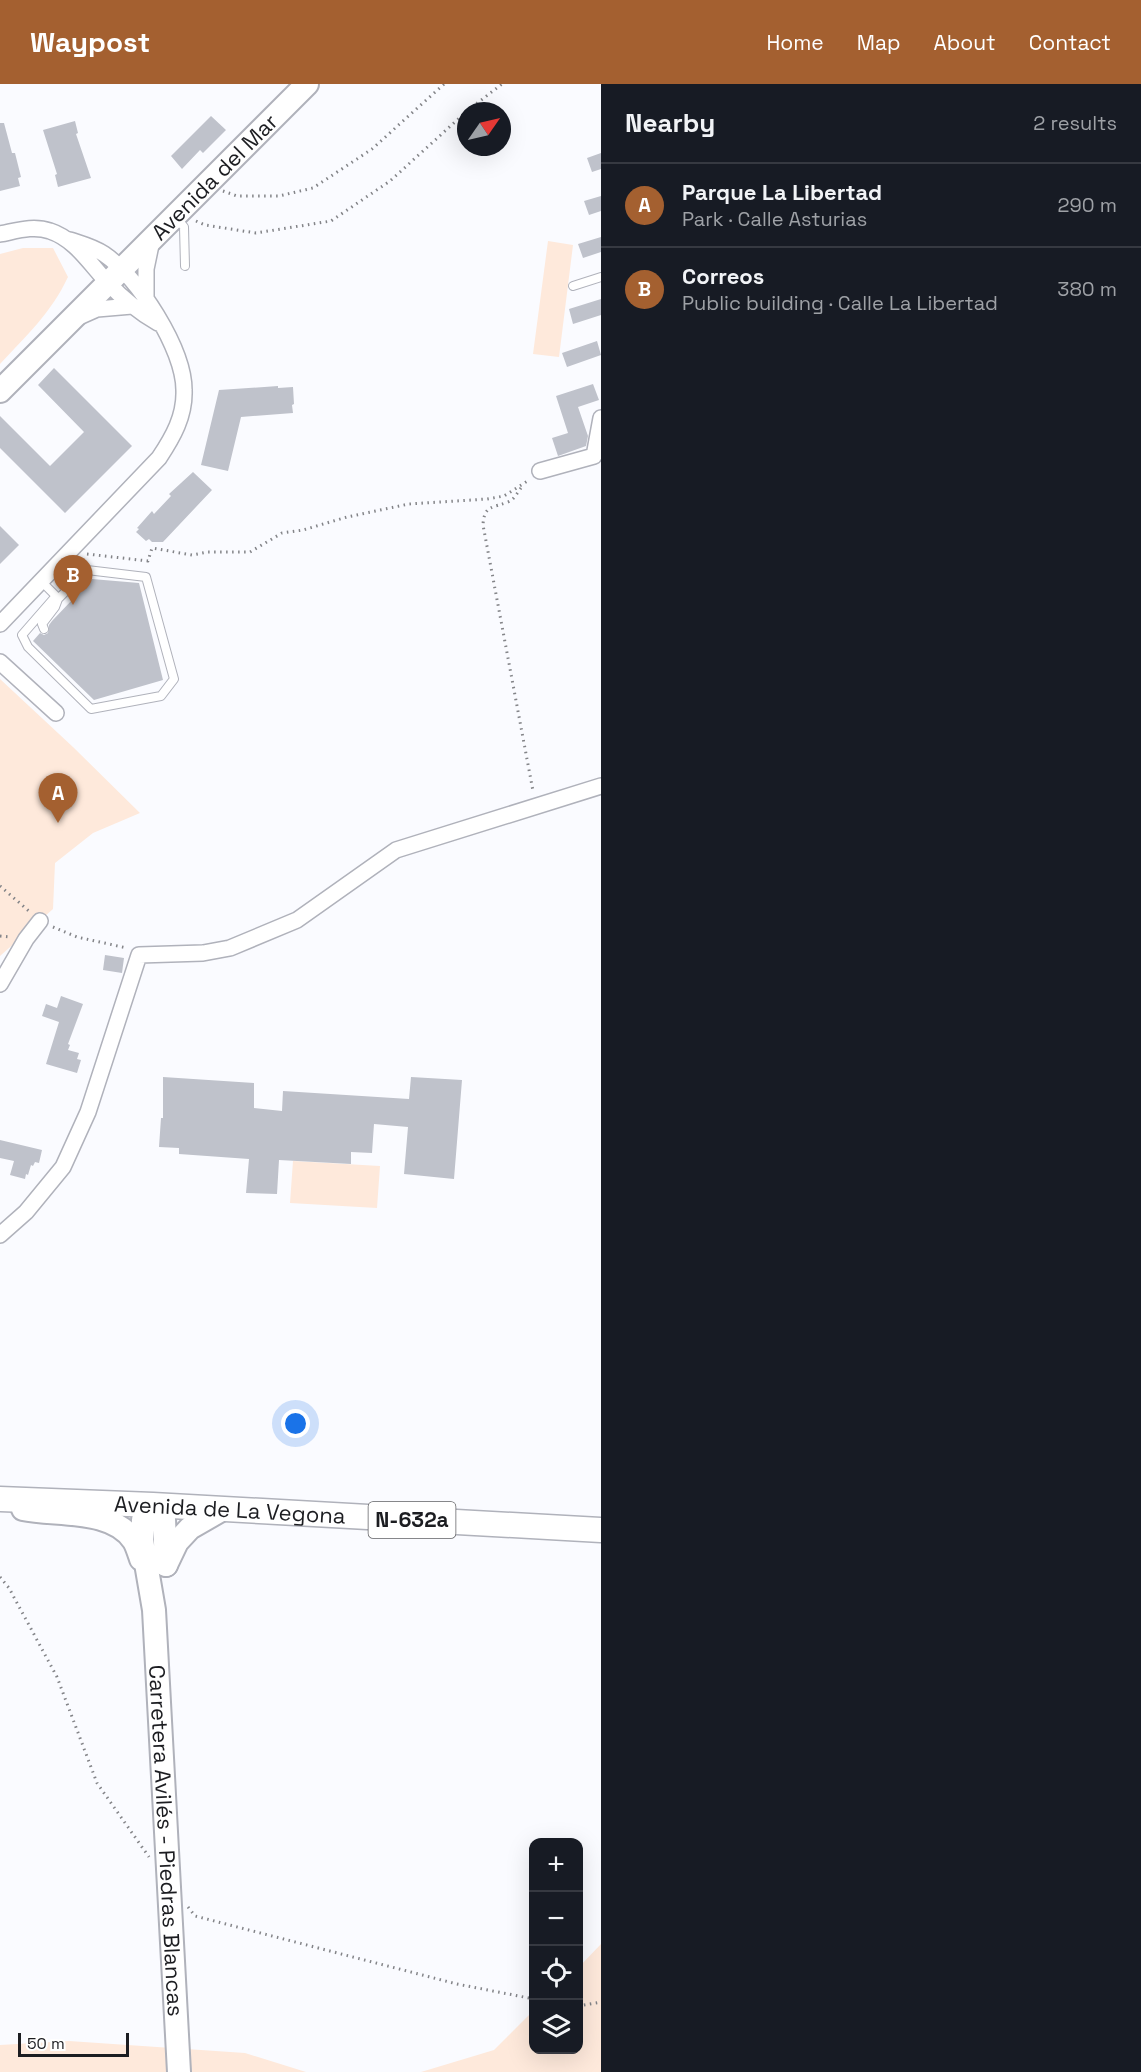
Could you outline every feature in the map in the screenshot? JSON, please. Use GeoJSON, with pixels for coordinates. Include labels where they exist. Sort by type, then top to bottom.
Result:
{"type":"FeatureCollection","features":[{"type":"Feature","properties":{"kind":"main road","name":"Avenida de La Vegona"},"geometry":{"type":"LineString","coordinates":[[0,1499],[153,1504],[601,1530]]}},
{"type":"Feature","properties":{"kind":"street","name":"Avenida del Mar"},"geometry":{"type":"LineString","coordinates":[[0,391],[307,84]]}},
{"type":"Feature","properties":{"kind":"street"},"geometry":{"type":"LineString","coordinates":[[0,234],[31,228],[50,231],[90,246],[104,254],[115,276],[136,284],[139,303],[160,325],[178,356],[183,374],[184,392],[177,429],[159,458],[0,624]]}},
{"type":"Feature","properties":{"kind":"street"},"geometry":{"type":"LineString","coordinates":[[139,303],[152,238]]}},
{"type":"Feature","properties":{"kind":"street"},"geometry":{"type":"LineString","coordinates":[[68,322],[97,309],[139,303]]}},
{"type":"Feature","properties":{"kind":"street"},"geometry":{"type":"LineString","coordinates":[[540,471],[594,456],[601,418]]}},
{"type":"Feature","properties":{"kind":"street"},"geometry":{"type":"LineString","coordinates":[[0,662],[56,713]]}},
{"type":"Feature","properties":{"kind":"street"},"geometry":{"type":"LineString","coordinates":[[0,1234],[26,1212],[63,1167],[88,1112],[139,955],[202,953],[230,948],[297,920],[396,850],[601,786]]}},
{"type":"Feature","properties":{"kind":"street"},"geometry":{"type":"LineString","coordinates":[[0,984],[40,921]]}},
{"type":"Feature","properties":{"kind":"street"},"geometry":{"type":"LineString","coordinates":[[0,1499],[25,1510],[106,1519],[121,1528],[134,1540],[157,1570]]}},
{"type":"Feature","properties":{"kind":"street","name":"Carretera Avilés - Piedras Blancas"},"geometry":{"type":"LineString","coordinates":[[153,1504],[164,1519],[154,1610],[179,2072]]}},
{"type":"Feature","properties":{"kind":"street","name":"Carretera Avilés - Piedras Blancas"},"geometry":{"type":"LineString","coordinates":[[157,1570],[190,1528],[223,1509]]}},
{"type":"Feature","properties":{"kind":"lane"},"geometry":{"type":"LineString","coordinates":[[176,215],[184,227],[185,266]]}},
{"type":"Feature","properties":{"kind":"lane"},"geometry":{"type":"LineString","coordinates":[[573,286],[601,277]]}},
{"type":"Feature","properties":{"kind":"lane"},"geometry":{"type":"LineString","coordinates":[[44,629],[42,624],[55,608],[57,597],[87,570],[146,576],[174,679],[161,696],[91,709],[28,647],[22,634],[57,597]]}},
{"type":"Feature","properties":{"kind":"lane"},"geometry":{"type":"LineString","coordinates":[[41,581],[57,597]]}},
{"type":"Feature","properties":{"kind":"path"},"geometry":{"type":"LineString","coordinates":[[206,185],[237,196],[279,196],[313,188],[372,149],[444,84]]}},
{"type":"Feature","properties":{"kind":"path"},"geometry":{"type":"LineString","coordinates":[[480,102],[502,84]]}},
{"type":"Feature","properties":{"kind":"path"},"geometry":{"type":"LineString","coordinates":[[176,215],[205,225],[256,233],[331,221],[390,181],[457,121]]}},
{"type":"Feature","properties":{"kind":"path"},"geometry":{"type":"LineString","coordinates":[[69,552],[148,561],[152,548],[192,555],[250,552],[282,533],[303,530],[388,508],[409,504],[504,496],[522,486],[540,471]]}},
{"type":"Feature","properties":{"kind":"path"},"geometry":{"type":"LineString","coordinates":[[522,486],[509,502],[488,509],[483,515],[483,525],[536,807]]}},
{"type":"Feature","properties":{"kind":"path"},"geometry":{"type":"LineString","coordinates":[[487,499],[488,509]]}},
{"type":"Feature","properties":{"kind":"path"},"geometry":{"type":"LineString","coordinates":[[0,886],[40,921],[76,937],[130,949],[139,955]]}},
{"type":"Feature","properties":{"kind":"path"},"geometry":{"type":"LineString","coordinates":[[0,1576],[9,1588],[57,1677],[97,1783],[167,1879]]}},
{"type":"Feature","properties":{"kind":"path"},"geometry":{"type":"LineString","coordinates":[[188,1906],[195,1916],[457,1984],[529,1998]]}},
{"type":"Feature","properties":{"kind":"path"},"geometry":{"type":"LineString","coordinates":[[583,2005],[601,2002]]}},
{"type":"Feature","properties":{"kind":"shaded area"},"geometry":{"type":"Polygon","coordinates":[[[548,241],[573,245],[559,357],[533,354],[548,241]]]}},
{"type":"Feature","properties":{"kind":"shaded area"},"geometry":{"type":"Polygon","coordinates":[[[23,248],[53,248],[68,277],[46,313],[0,364],[0,254],[23,248]]]}},
{"type":"Feature","properties":{"kind":"shaded area"},"geometry":{"type":"Polygon","coordinates":[[[0,679],[140,813],[93,833],[55,863],[53,909],[0,956],[0,679]]]}},
{"type":"Feature","properties":{"kind":"shaded area"},"geometry":{"type":"Polygon","coordinates":[[[293,1161],[380,1166],[377,1208],[290,1203],[293,1161]]]}},
{"type":"Feature","properties":{"kind":"shaded area"},"geometry":{"type":"Polygon","coordinates":[[[601,1944],[601,2072],[421,2072],[494,2050],[529,2015],[529,2054],[583,2054],[583,1963],[601,1944]]]}},
{"type":"Feature","properties":{"kind":"shaded area"},"geometry":{"type":"Polygon","coordinates":[[[69,2041],[245,2053],[306,2072],[0,2072],[0,2045],[69,2041]]]}},
{"type":"Feature","properties":{"kind":"building"},"geometry":{"type":"Polygon","coordinates":[[[211,116],[226,130],[203,153],[200,150],[182,169],[171,156],[211,116]]]}},
{"type":"Feature","properties":{"kind":"building"},"geometry":{"type":"Polygon","coordinates":[[[75,121],[78,133],[76,134],[91,178],[58,187],[55,175],[57,174],[43,130],[75,121]]]}},
{"type":"Feature","properties":{"kind":"building"},"geometry":{"type":"Polygon","coordinates":[[[0,123],[4,123],[21,177],[18,178],[20,186],[0,191],[0,123]]]}},
{"type":"Feature","properties":{"kind":"building"},"geometry":{"type":"Polygon","coordinates":[[[601,153],[601,169],[592,172],[587,158],[601,153]]]}},
{"type":"Feature","properties":{"kind":"building"},"geometry":{"type":"Polygon","coordinates":[[[601,196],[601,211],[589,215],[584,201],[601,196]]]}},
{"type":"Feature","properties":{"kind":"building"},"geometry":{"type":"Polygon","coordinates":[[[601,237],[601,252],[583,258],[578,244],[601,237]]]}},
{"type":"Feature","properties":{"kind":"building"},"geometry":{"type":"Polygon","coordinates":[[[601,299],[601,315],[573,324],[569,309],[601,299]]]}},
{"type":"Feature","properties":{"kind":"building"},"geometry":{"type":"Polygon","coordinates":[[[597,341],[601,355],[567,367],[562,353],[597,341]]]}},
{"type":"Feature","properties":{"kind":"building"},"geometry":{"type":"Polygon","coordinates":[[[54,368],[132,446],[65,513],[0,448],[0,416],[50,466],[84,432],[38,385],[54,368]]]}},
{"type":"Feature","properties":{"kind":"building"},"geometry":{"type":"Polygon","coordinates":[[[593,384],[599,400],[578,407],[588,436],[586,446],[558,456],[552,438],[568,433],[556,396],[593,384]]]}},
{"type":"Feature","properties":{"kind":"building"},"geometry":{"type":"Polygon","coordinates":[[[278,386],[278,388],[293,387],[293,413],[241,417],[228,471],[201,465],[219,390],[278,386]]]}},
{"type":"Feature","properties":{"kind":"building"},"geometry":{"type":"Polygon","coordinates":[[[193,472],[212,490],[163,542],[152,542],[149,539],[146,541],[136,532],[139,529],[137,528],[152,511],[154,514],[171,496],[169,494],[193,472]]]}},
{"type":"Feature","properties":{"kind":"building"},"geometry":{"type":"Polygon","coordinates":[[[0,526],[19,545],[0,564],[0,526]]]}},
{"type":"Feature","properties":{"kind":"building"},"geometry":{"type":"Polygon","coordinates":[[[92,579],[139,583],[163,680],[94,700],[33,641],[40,633],[44,635],[48,633],[52,621],[92,579]]]}},
{"type":"Feature","properties":{"kind":"building"},"geometry":{"type":"Polygon","coordinates":[[[105,955],[124,958],[122,973],[103,970],[105,955]]]}},
{"type":"Feature","properties":{"kind":"building"},"geometry":{"type":"Polygon","coordinates":[[[61,996],[83,1004],[68,1044],[70,1045],[68,1050],[79,1053],[77,1059],[81,1060],[77,1073],[46,1064],[59,1022],[42,1016],[46,1004],[57,1008],[61,996]]]}},
{"type":"Feature","properties":{"kind":"building"},"geometry":{"type":"Polygon","coordinates":[[[163,1077],[254,1083],[254,1108],[282,1111],[283,1091],[409,1099],[411,1077],[462,1080],[454,1179],[404,1174],[408,1127],[374,1124],[372,1153],[351,1152],[351,1164],[279,1160],[277,1194],[246,1193],[249,1159],[179,1154],[179,1148],[159,1147],[161,1118],[163,1118],[163,1077]]]}},
{"type":"Feature","properties":{"kind":"building"},"geometry":{"type":"Polygon","coordinates":[[[0,1140],[42,1150],[39,1163],[35,1162],[33,1166],[31,1165],[25,1179],[10,1175],[14,1161],[0,1158],[0,1140]]]}},
{"type":"Feature","properties":{"kind":"place","name":"Correos"},"geometry":{"type":"Point","coordinates":[73,605]}},
{"type":"Feature","properties":{"kind":"place","name":"Parque La Libertad"},"geometry":{"type":"Point","coordinates":[58,823]}}]}
